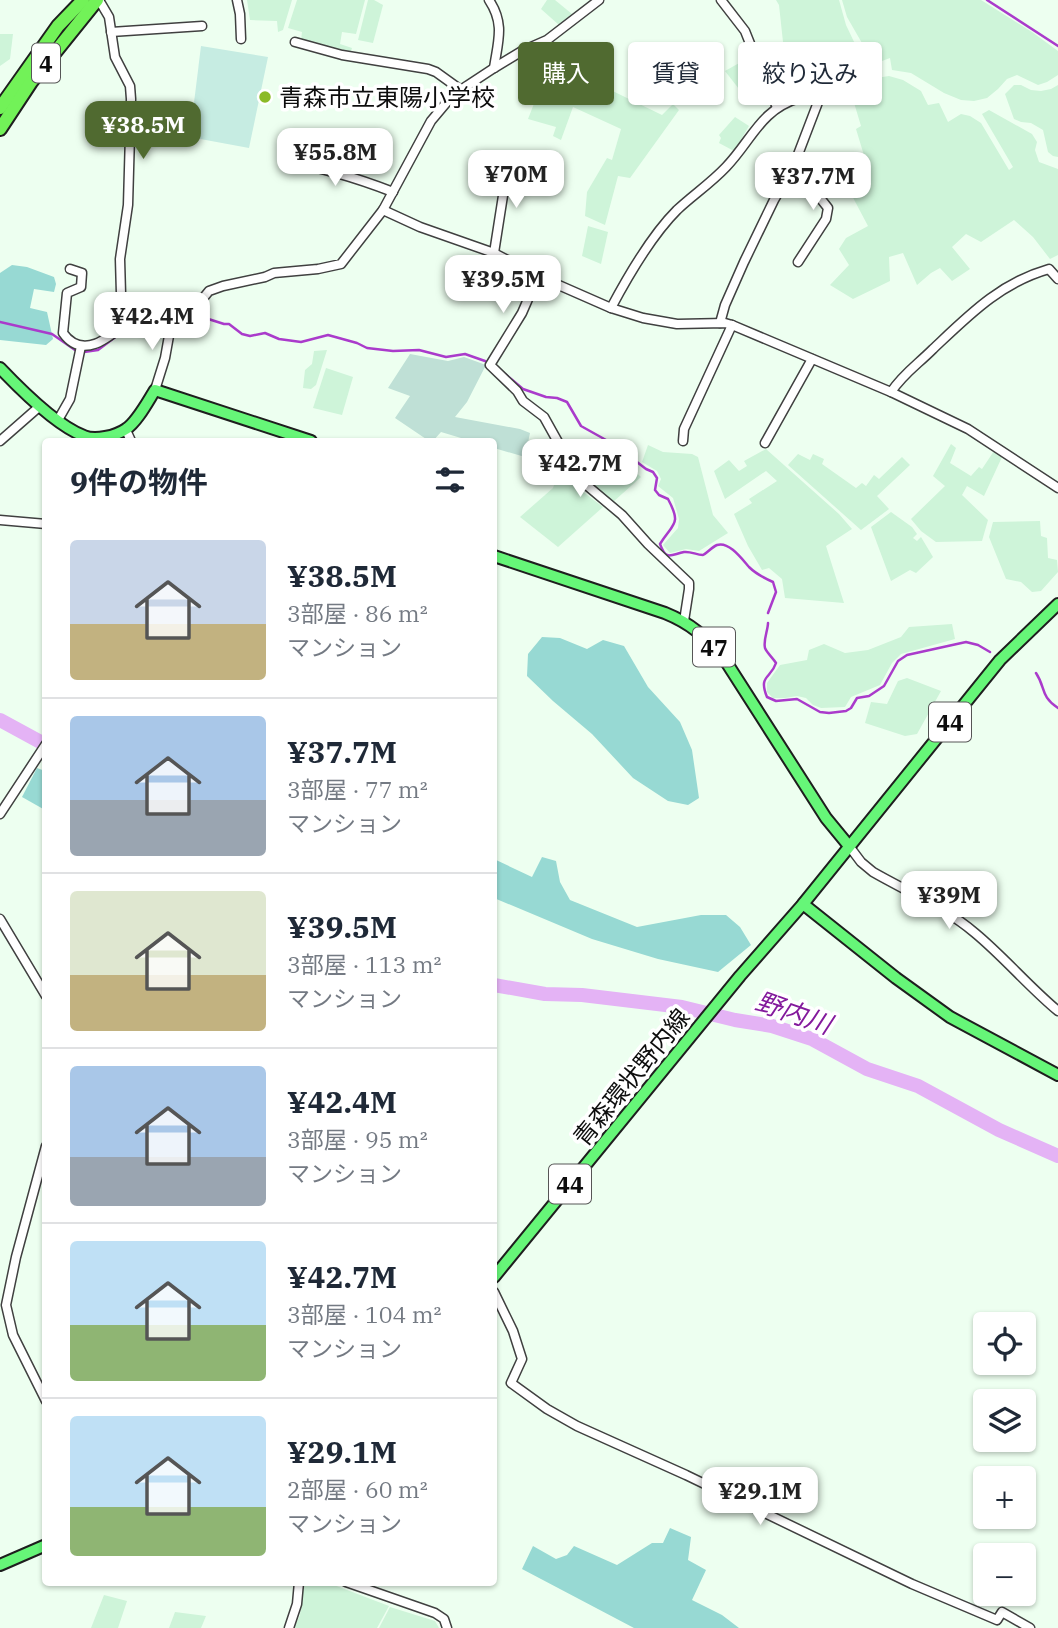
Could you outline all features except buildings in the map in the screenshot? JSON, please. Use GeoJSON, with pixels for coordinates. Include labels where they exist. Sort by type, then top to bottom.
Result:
{"type":"FeatureCollection","features":[{"type":"Feature","properties":{"kind":"highway","name":"4"},"geometry":{"type":"LineString","coordinates":[[0,107],[58,26],[82,0]]}},
{"type":"Feature","properties":{"kind":"highway","name":"4"},"geometry":{"type":"LineString","coordinates":[[0,129],[31,82],[98,0]]}},
{"type":"Feature","properties":{"kind":"main road"},"geometry":{"type":"LineString","coordinates":[[0,368],[40,406],[90,438]]}},
{"type":"Feature","properties":{"kind":"main road"},"geometry":{"type":"LineString","coordinates":[[103,438],[125,430],[155,390],[281,436]]}},
{"type":"Feature","properties":{"kind":"main road","name":"47"},"geometry":{"type":"LineString","coordinates":[[497,557],[665,613],[684,621],[703,636],[723,657],[826,818],[849,846]]}},
{"type":"Feature","properties":{"kind":"main road","name":"44"},"geometry":{"type":"LineString","coordinates":[[803,904],[1000,660],[1058,604]]}},
{"type":"Feature","properties":{"kind":"main road"},"geometry":{"type":"LineString","coordinates":[[803,904],[950,1017],[1058,1075]]}},
{"type":"Feature","properties":{"kind":"main road","name":"青森環状野内線"},"geometry":{"type":"LineString","coordinates":[[497,1273],[735,982],[803,904]]}},
{"type":"Feature","properties":{"kind":"main road"},"geometry":{"type":"LineString","coordinates":[[0,1566],[42,1547]]}},
{"type":"Feature","properties":{"kind":"street"},"geometry":{"type":"LineString","coordinates":[[98,0],[109,17],[116,57],[130,86],[128,205],[120,259],[121,294],[124,304],[136,315],[153,319],[172,319],[200,302],[209,291],[223,286],[274,273],[341,264],[383,210],[431,121],[447,102],[494,68],[547,40],[599,0]]}},
{"type":"Feature","properties":{"kind":"street"},"geometry":{"type":"LineString","coordinates":[[237,0],[241,39]]}},
{"type":"Feature","properties":{"kind":"street"},"geometry":{"type":"LineString","coordinates":[[489,0],[500,23],[494,68]]}},
{"type":"Feature","properties":{"kind":"street"},"geometry":{"type":"LineString","coordinates":[[721,0],[745,31],[777,107]]}},
{"type":"Feature","properties":{"kind":"street"},"geometry":{"type":"LineString","coordinates":[[111,32],[202,26]]}},
{"type":"Feature","properties":{"kind":"street"},"geometry":{"type":"LineString","coordinates":[[295,42],[342,55],[428,69],[461,90]]}},
{"type":"Feature","properties":{"kind":"street"},"geometry":{"type":"LineString","coordinates":[[611,308],[628,276],[666,222],[725,169],[756,128],[777,107],[807,95],[820,94],[794,165],[744,261],[720,323]]}},
{"type":"Feature","properties":{"kind":"street"},"geometry":{"type":"LineString","coordinates":[[494,253],[508,170],[519,157]]}},
{"type":"Feature","properties":{"kind":"street"},"geometry":{"type":"LineString","coordinates":[[283,160],[350,177],[393,192]]}},
{"type":"Feature","properties":{"kind":"street"},"geometry":{"type":"LineString","coordinates":[[794,165],[828,208],[826,219],[798,262]]}},
{"type":"Feature","properties":{"kind":"street"},"geometry":{"type":"LineString","coordinates":[[383,210],[420,227],[494,253],[611,308],[643,318],[677,324],[732,325],[891,392],[968,429],[1058,488]]}},
{"type":"Feature","properties":{"kind":"street"},"geometry":{"type":"LineString","coordinates":[[70,269],[82,273],[81,287],[67,293],[63,333],[68,340],[81,346],[94,345],[136,315]]}},
{"type":"Feature","properties":{"kind":"street"},"geometry":{"type":"LineString","coordinates":[[891,392],[902,376],[988,299],[1033,273],[1049,269],[1058,279]]}},
{"type":"Feature","properties":{"kind":"street"},"geometry":{"type":"LineString","coordinates":[[538,276],[522,313],[491,365],[517,391],[523,401],[544,417],[578,478],[622,515],[689,583],[684,621]]}},
{"type":"Feature","properties":{"kind":"street"},"geometry":{"type":"LineString","coordinates":[[155,390],[165,358],[172,319]]}},
{"type":"Feature","properties":{"kind":"street"},"geometry":{"type":"LineString","coordinates":[[683,441],[684,429],[732,325]]}},
{"type":"Feature","properties":{"kind":"street"},"geometry":{"type":"LineString","coordinates":[[58,420],[70,399],[81,346]]}},
{"type":"Feature","properties":{"kind":"street"},"geometry":{"type":"LineString","coordinates":[[765,443],[812,359]]}},
{"type":"Feature","properties":{"kind":"street"},"geometry":{"type":"LineString","coordinates":[[0,442],[40,406]]}},
{"type":"Feature","properties":{"kind":"street"},"geometry":{"type":"LineString","coordinates":[[125,430],[129,438]]}},
{"type":"Feature","properties":{"kind":"street"},"geometry":{"type":"LineString","coordinates":[[0,520],[42,524]]}},
{"type":"Feature","properties":{"kind":"street"},"geometry":{"type":"LineString","coordinates":[[0,814],[42,750]]}},
{"type":"Feature","properties":{"kind":"street"},"geometry":{"type":"LineString","coordinates":[[849,846],[873,872],[957,919],[976,933],[1058,1011]]}},
{"type":"Feature","properties":{"kind":"street"},"geometry":{"type":"LineString","coordinates":[[0,919],[42,989]]}},
{"type":"Feature","properties":{"kind":"street"},"geometry":{"type":"LineString","coordinates":[[42,1161],[3,1304],[13,1335],[42,1393]]}},
{"type":"Feature","properties":{"kind":"street"},"geometry":{"type":"LineString","coordinates":[[497,1298],[513,1331],[522,1359],[511,1383],[547,1409],[577,1426],[686,1475],[912,1584],[997,1620],[1002,1612],[1030,1628]]}},
{"type":"Feature","properties":{"kind":"street"},"geometry":{"type":"LineString","coordinates":[[289,1628],[295,1612],[298,1586]]}},
{"type":"Feature","properties":{"kind":"street"},"geometry":{"type":"LineString","coordinates":[[357,1586],[435,1613],[444,1619],[447,1628]]}},
{"type":"Feature","properties":{"kind":"green space"},"geometry":{"type":"Polygon","coordinates":[[[247,0],[292,0],[283,30],[278,32],[277,21],[250,20],[247,0]]]}},
{"type":"Feature","properties":{"kind":"green space"},"geometry":{"type":"Polygon","coordinates":[[[297,0],[365,0],[356,34],[342,32],[340,44],[352,48],[350,54],[301,40],[302,32],[288,28],[297,0]]]}},
{"type":"Feature","properties":{"kind":"green space"},"geometry":{"type":"Polygon","coordinates":[[[368,0],[383,5],[373,43],[358,40],[368,0]]]}},
{"type":"Feature","properties":{"kind":"green space"},"geometry":{"type":"Polygon","coordinates":[[[547,0],[555,0],[572,14],[559,25],[541,9],[547,0]]]}},
{"type":"Feature","properties":{"kind":"green space"},"geometry":{"type":"Polygon","coordinates":[[[776,0],[839,0],[854,42],[783,42],[779,5],[776,0]]]}},
{"type":"Feature","properties":{"kind":"green space"},"geometry":{"type":"Polygon","coordinates":[[[842,0],[981,0],[1058,51],[1058,75],[1038,85],[1017,75],[1007,79],[987,98],[961,100],[911,73],[892,70],[890,58],[882,61],[882,42],[861,42],[847,17],[842,0]]]}},
{"type":"Feature","properties":{"kind":"green space"},"geometry":{"type":"Polygon","coordinates":[[[0,34],[13,34],[10,59],[0,66],[0,34]]]}},
{"type":"Feature","properties":{"kind":"green space"},"geometry":{"type":"Polygon","coordinates":[[[738,64],[738,88],[725,71],[738,64]]]}},
{"type":"Feature","properties":{"kind":"green space"},"geometry":{"type":"Polygon","coordinates":[[[882,77],[903,80],[921,91],[928,105],[939,103],[948,122],[961,114],[981,123],[1009,170],[1013,167],[982,114],[989,110],[1032,134],[1037,142],[1035,150],[1039,162],[1058,169],[1058,255],[1050,259],[1033,237],[1014,220],[981,242],[966,234],[952,247],[970,269],[952,281],[940,268],[917,285],[903,253],[889,257],[890,281],[853,299],[830,285],[849,265],[839,249],[846,238],[868,226],[841,175],[866,162],[856,129],[861,126],[855,105],[882,105],[882,77]]]}},
{"type":"Feature","properties":{"kind":"green space"},"geometry":{"type":"Polygon","coordinates":[[[1014,85],[1041,91],[1058,85],[1058,157],[1048,152],[1043,130],[1031,123],[1014,119],[1005,94],[1014,85]]]}},
{"type":"Feature","properties":{"kind":"green space"},"geometry":{"type":"Polygon","coordinates":[[[614,92],[628,98],[628,105],[641,105],[662,115],[672,105],[679,110],[630,178],[618,176],[605,225],[585,216],[587,192],[607,158],[612,160],[621,129],[573,107],[561,140],[553,136],[556,127],[528,119],[533,105],[614,105],[614,92]]]}},
{"type":"Feature","properties":{"kind":"green space"},"geometry":{"type":"Polygon","coordinates":[[[735,117],[749,126],[734,151],[719,143],[719,135],[735,117]]]}},
{"type":"Feature","properties":{"kind":"green space"},"geometry":{"type":"Polygon","coordinates":[[[588,226],[608,232],[601,264],[582,256],[588,226]]]}},
{"type":"Feature","properties":{"kind":"green space"},"geometry":{"type":"Polygon","coordinates":[[[327,350],[316,385],[311,389],[303,388],[305,370],[312,364],[314,351],[327,350]]]}},
{"type":"Feature","properties":{"kind":"green space"},"geometry":{"type":"Polygon","coordinates":[[[326,368],[353,377],[342,415],[313,408],[326,368]]]}},
{"type":"Feature","properties":{"kind":"green space"},"geometry":{"type":"Polygon","coordinates":[[[951,444],[956,448],[950,463],[971,476],[979,467],[982,469],[994,451],[1002,457],[984,496],[967,486],[962,495],[988,520],[982,541],[936,542],[911,519],[945,486],[933,476],[951,444]]]}},
{"type":"Feature","properties":{"kind":"green space"},"geometry":{"type":"Polygon","coordinates":[[[648,445],[663,452],[692,454],[698,457],[713,515],[728,533],[699,551],[686,549],[670,553],[663,545],[678,528],[679,519],[673,498],[658,486],[661,479],[657,471],[642,462],[648,445]]]}},
{"type":"Feature","properties":{"kind":"green space"},"geometry":{"type":"Polygon","coordinates":[[[586,448],[594,454],[610,448],[641,477],[613,502],[584,477],[572,461],[586,448]]]}},
{"type":"Feature","properties":{"kind":"green space"},"geometry":{"type":"Polygon","coordinates":[[[766,449],[839,514],[852,529],[826,546],[844,603],[785,598],[782,579],[769,568],[762,570],[748,546],[734,514],[752,503],[749,499],[777,481],[766,471],[725,499],[714,471],[729,460],[739,471],[747,466],[744,461],[766,449]]]}},
{"type":"Feature","properties":{"kind":"green space"},"geometry":{"type":"Polygon","coordinates":[[[798,454],[810,460],[813,454],[824,459],[822,464],[856,488],[862,483],[866,486],[874,475],[879,479],[902,457],[910,465],[877,496],[889,509],[861,530],[788,465],[798,454]]]}},
{"type":"Feature","properties":{"kind":"green space"},"geometry":{"type":"Polygon","coordinates":[[[564,465],[582,491],[603,507],[558,547],[520,517],[553,488],[559,470],[564,465]]]}},
{"type":"Feature","properties":{"kind":"green space"},"geometry":{"type":"Polygon","coordinates":[[[891,512],[912,527],[917,534],[913,538],[917,541],[921,537],[933,557],[916,573],[910,570],[891,581],[871,527],[891,512]]]}},
{"type":"Feature","properties":{"kind":"green space"},"geometry":{"type":"Polygon","coordinates":[[[1040,521],[1041,536],[1047,538],[1048,558],[1057,560],[1058,572],[1041,591],[1032,592],[1021,582],[1006,579],[989,537],[993,522],[1040,521]]]}},
{"type":"Feature","properties":{"kind":"green space"},"geometry":{"type":"Polygon","coordinates":[[[952,624],[955,639],[901,654],[892,663],[880,685],[851,697],[845,707],[821,708],[806,698],[773,698],[767,692],[767,683],[780,665],[807,660],[809,650],[824,644],[845,653],[868,650],[901,637],[909,627],[952,624]]]}},
{"type":"Feature","properties":{"kind":"green space"},"geometry":{"type":"Polygon","coordinates":[[[907,678],[941,691],[917,734],[905,736],[865,723],[871,702],[887,704],[898,681],[907,678]]]}},
{"type":"Feature","properties":{"kind":"green space"},"geometry":{"type":"Polygon","coordinates":[[[303,1586],[336,1586],[389,1606],[377,1628],[294,1628],[300,1615],[303,1586]]]}},
{"type":"Feature","properties":{"kind":"green space"},"geometry":{"type":"Polygon","coordinates":[[[104,1595],[127,1601],[118,1628],[91,1628],[104,1595]]]}},
{"type":"Feature","properties":{"kind":"green space"},"geometry":{"type":"Polygon","coordinates":[[[390,1607],[435,1621],[439,1628],[379,1628],[390,1607]]]}},
{"type":"Feature","properties":{"kind":"green space"},"geometry":{"type":"Polygon","coordinates":[[[175,1612],[206,1616],[201,1628],[169,1628],[175,1612]]]}},
{"type":"Feature","properties":{"kind":"shaded area"},"geometry":{"type":"Polygon","coordinates":[[[201,46],[268,57],[249,148],[195,138],[191,127],[201,46]]]}},
{"type":"Feature","properties":{"kind":"shaded area"},"geometry":{"type":"Polygon","coordinates":[[[12,265],[27,267],[54,277],[54,292],[34,289],[30,308],[47,312],[53,339],[46,345],[0,340],[0,273],[12,265]]]}},
{"type":"Feature","properties":{"kind":"shaded area"},"geometry":{"type":"Polygon","coordinates":[[[410,354],[448,361],[464,357],[486,365],[467,402],[455,417],[530,433],[525,457],[497,449],[497,438],[461,438],[441,432],[436,438],[425,438],[395,418],[410,396],[388,388],[410,354]]]}},
{"type":"Feature","properties":{"kind":"shaded area"},"geometry":{"type":"Polygon","coordinates":[[[542,637],[560,638],[587,649],[603,640],[624,646],[648,687],[680,722],[692,750],[699,798],[688,805],[668,801],[633,778],[592,734],[527,676],[528,654],[542,637]]]}},
{"type":"Feature","properties":{"kind":"shaded area"},"geometry":{"type":"Polygon","coordinates":[[[37,768],[42,770],[42,808],[22,797],[37,768]]]}},
{"type":"Feature","properties":{"kind":"shaded area"},"geometry":{"type":"Polygon","coordinates":[[[542,857],[556,861],[560,882],[570,900],[637,927],[701,915],[726,915],[740,927],[751,945],[718,972],[658,959],[592,939],[497,899],[497,860],[532,877],[542,857]]]}},
{"type":"Feature","properties":{"kind":"shaded area"},"geometry":{"type":"Polygon","coordinates":[[[670,1528],[691,1537],[688,1560],[706,1570],[692,1600],[722,1615],[739,1628],[634,1628],[522,1569],[533,1546],[556,1559],[567,1555],[574,1546],[617,1565],[652,1543],[663,1543],[670,1528]]]}},
{"type":"Feature","properties":{"kind":"waterway"},"geometry":{"type":"LineString","coordinates":[[987,0],[1058,46]]}},
{"type":"Feature","properties":{"kind":"waterway"},"geometry":{"type":"LineString","coordinates":[[180,321],[199,316],[229,324],[242,334],[250,336],[265,333],[279,339],[301,342],[328,335],[367,348],[419,350],[446,357],[465,354],[485,361]]}},
{"type":"Feature","properties":{"kind":"waterway"},"geometry":{"type":"LineString","coordinates":[[0,322],[52,334],[75,350]]}},
{"type":"Feature","properties":{"kind":"waterway"},"geometry":{"type":"LineString","coordinates":[[84,352],[98,350],[134,323],[166,326]]}},
{"type":"Feature","properties":{"kind":"waterway"},"geometry":{"type":"LineString","coordinates":[[505,374],[523,389],[567,402],[581,426],[615,445],[653,472],[657,478],[655,490],[668,499],[675,519],[660,544],[664,553],[669,556],[687,552],[703,555],[717,545],[731,548],[749,567],[773,582],[776,592],[768,613]]}},
{"type":"Feature","properties":{"kind":"waterway"},"geometry":{"type":"LineString","coordinates":[[768,623],[765,648],[776,663],[765,681],[767,697],[776,701],[797,699],[820,712],[846,711],[851,708],[857,698],[869,696],[884,686],[898,661],[907,655],[966,642],[990,652]]}},
{"type":"Feature","properties":{"kind":"waterway"},"geometry":{"type":"LineString","coordinates":[[1036,673],[1046,696],[1058,708]]}},
{"type":"Feature","properties":{"kind":"waterway","name":"野内川"},"geometry":{"type":"LineString","coordinates":[[0,720],[42,743]]}},
{"type":"Feature","properties":{"kind":"waterway","name":"野内川"},"geometry":{"type":"LineString","coordinates":[[497,986],[545,994],[582,995],[682,1007],[772,1026],[812,1039],[867,1069],[918,1086],[999,1130],[1058,1156]]}},
{"type":"Feature","properties":{"kind":"place","name":"青森市立東陽小学校"},"geometry":{"type":"Point","coordinates":[265,97]}}]}
